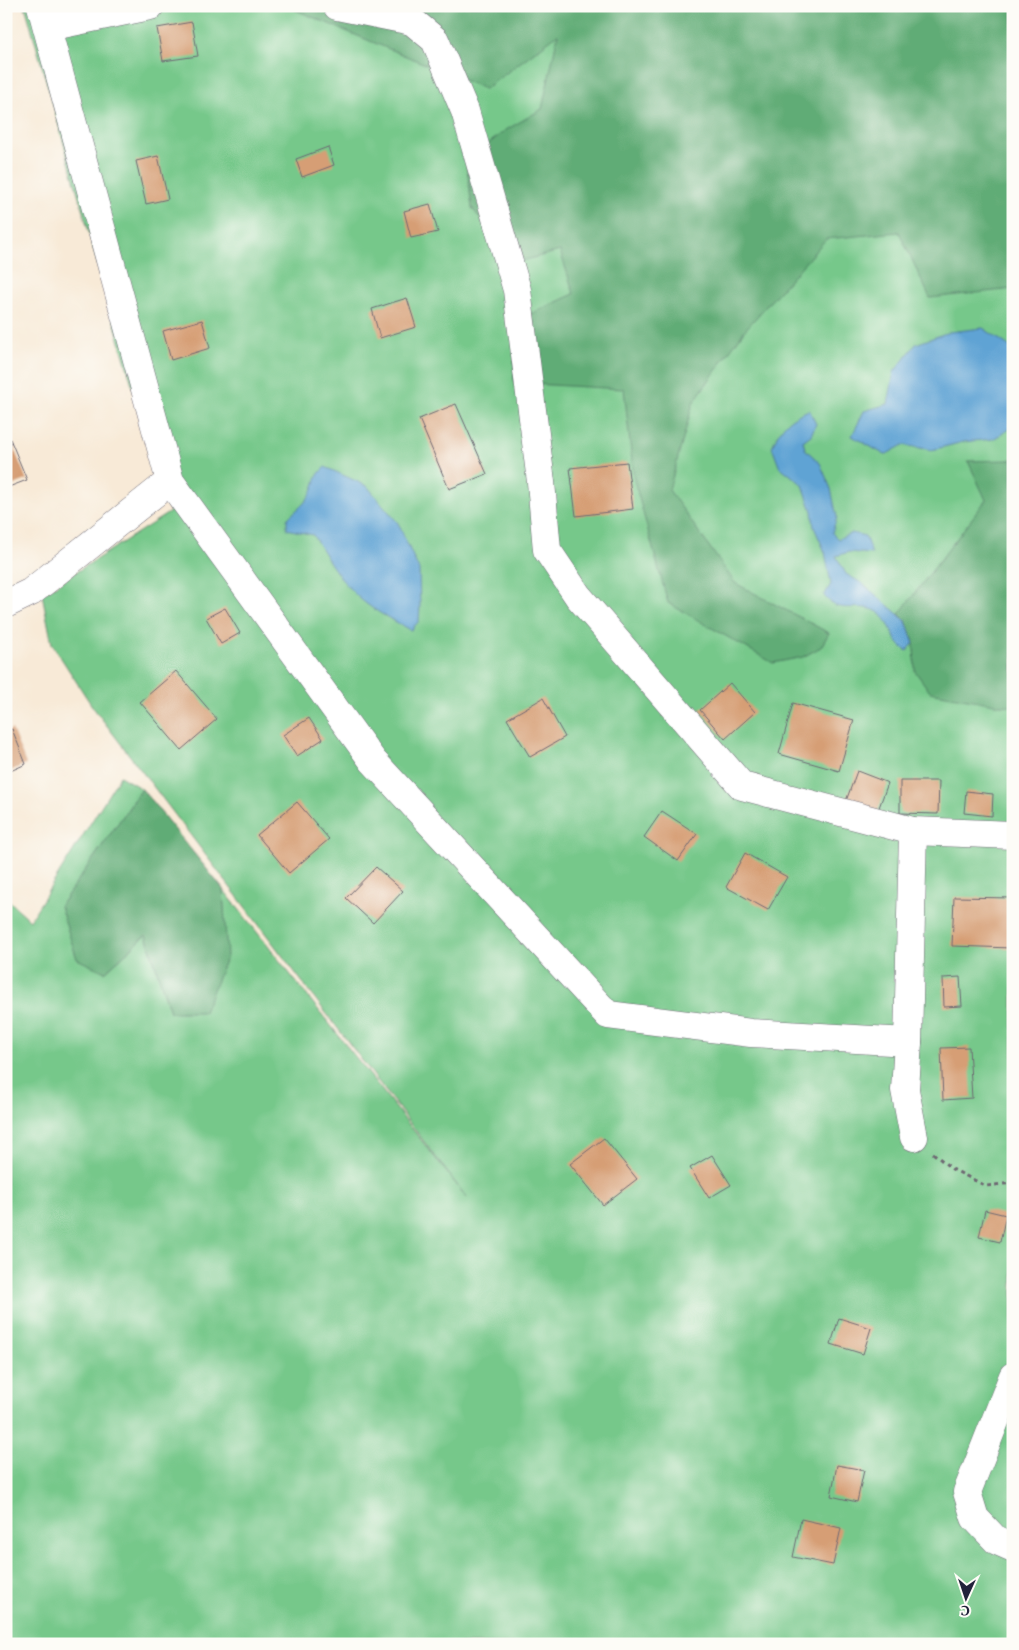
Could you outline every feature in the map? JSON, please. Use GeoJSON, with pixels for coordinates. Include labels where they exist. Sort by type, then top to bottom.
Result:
{"type":"FeatureCollection","features":[{"type":"Feature","properties":{"kind":"street"},"geometry":{"type":"LineString","coordinates":[[150,6],[45,17],[170,481],[373,761],[608,1015],[751,1033],[908,1042]]}},
{"type":"Feature","properties":{"kind":"street"},"geometry":{"type":"LineString","coordinates":[[337,6],[412,21],[435,40],[461,102],[517,290],[542,482],[548,550],[578,596],[742,786],[913,831],[1013,835]]}},
{"type":"Feature","properties":{"kind":"street"},"geometry":{"type":"LineString","coordinates":[[6,604],[32,592],[170,481]]}},
{"type":"Feature","properties":{"kind":"street"},"geometry":{"type":"LineString","coordinates":[[913,831],[906,1090],[914,1137]]}},
{"type":"Feature","properties":{"kind":"street"},"geometry":{"type":"LineString","coordinates":[[1013,1376],[967,1492],[975,1518],[997,1541],[1013,1548]]}},
{"type":"Feature","properties":{"kind":"path"},"geometry":{"type":"LineString","coordinates":[[914,1137],[952,1169],[986,1186],[1013,1183]]}},
{"type":"Feature","properties":{"kind":"green space"},"geometry":{"type":"Polygon","coordinates":[[[25,6],[1013,6],[1013,1644],[6,1644],[6,898],[30,920],[120,776],[142,789],[60,906],[105,972],[146,935],[170,1012],[224,917],[223,889],[467,1198],[92,706],[52,644],[42,594],[170,512],[157,473],[25,6]]]}},
{"type":"Feature","properties":{"kind":"green space"},"geometry":{"type":"Polygon","coordinates":[[[286,6],[1013,6],[1013,289],[930,298],[899,232],[826,239],[744,331],[693,403],[669,490],[735,583],[829,633],[821,647],[803,657],[773,663],[668,603],[634,480],[624,389],[514,383],[515,321],[574,294],[560,251],[514,263],[472,208],[466,161],[506,130],[542,109],[558,34],[485,89],[286,6]]]}},
{"type":"Feature","properties":{"kind":"green space"},"geometry":{"type":"Polygon","coordinates":[[[1013,459],[1013,706],[930,692],[915,671],[914,643],[906,621],[899,614],[986,500],[968,461],[1013,459]]]}},
{"type":"Feature","properties":{"kind":"green space"},"geometry":{"type":"Polygon","coordinates":[[[142,789],[223,889],[227,956],[204,1012],[170,1012],[146,935],[105,972],[77,959],[60,906],[142,789]]]}},
{"type":"Feature","properties":{"kind":"water"},"geometry":{"type":"Polygon","coordinates":[[[983,328],[1013,350],[1013,427],[993,439],[963,442],[932,450],[903,445],[885,455],[852,436],[864,411],[888,404],[894,372],[916,344],[949,332],[983,328]]]}},
{"type":"Feature","properties":{"kind":"water"},"geometry":{"type":"Polygon","coordinates":[[[809,410],[816,424],[811,435],[803,441],[805,449],[820,463],[831,489],[837,517],[832,533],[838,539],[852,533],[865,536],[872,554],[849,552],[836,556],[846,574],[863,584],[906,621],[914,643],[907,651],[898,642],[887,622],[878,612],[868,608],[836,606],[824,596],[831,584],[825,552],[814,527],[812,511],[803,485],[779,466],[772,447],[782,428],[790,420],[809,410]]]}},
{"type":"Feature","properties":{"kind":"water"},"geometry":{"type":"Polygon","coordinates":[[[325,467],[367,486],[398,523],[419,570],[419,621],[411,630],[373,609],[359,598],[336,572],[313,535],[287,529],[287,519],[307,499],[317,476],[325,467]]]}},
{"type":"Feature","properties":{"kind":"building"},"geometry":{"type":"Polygon","coordinates":[[[192,22],[198,56],[163,61],[157,28],[192,22]]]}},
{"type":"Feature","properties":{"kind":"building"},"geometry":{"type":"Polygon","coordinates":[[[328,147],[334,165],[302,177],[296,159],[328,147]]]}},
{"type":"Feature","properties":{"kind":"building"},"geometry":{"type":"Polygon","coordinates":[[[158,156],[168,199],[146,204],[136,161],[158,156]]]}},
{"type":"Feature","properties":{"kind":"building"},"geometry":{"type":"Polygon","coordinates":[[[430,204],[438,232],[411,238],[404,211],[430,204]]]}},
{"type":"Feature","properties":{"kind":"building"},"geometry":{"type":"Polygon","coordinates":[[[407,298],[416,327],[380,338],[372,309],[407,298]]]}},
{"type":"Feature","properties":{"kind":"building"},"geometry":{"type":"Polygon","coordinates":[[[202,320],[210,348],[171,360],[163,331],[202,320]]]}},
{"type":"Feature","properties":{"kind":"building"},"geometry":{"type":"Polygon","coordinates":[[[456,404],[487,474],[449,489],[419,419],[456,404]]]}},
{"type":"Feature","properties":{"kind":"building"},"geometry":{"type":"Polygon","coordinates":[[[6,429],[27,480],[6,488],[6,429]]]}},
{"type":"Feature","properties":{"kind":"building"},"geometry":{"type":"Polygon","coordinates":[[[627,462],[633,509],[576,516],[570,468],[627,462]]]}},
{"type":"Feature","properties":{"kind":"building"},"geometry":{"type":"Polygon","coordinates":[[[225,608],[240,633],[221,644],[206,618],[225,608]]]}},
{"type":"Feature","properties":{"kind":"building"},"geometry":{"type":"Polygon","coordinates":[[[176,671],[217,719],[181,750],[140,702],[176,671]]]}},
{"type":"Feature","properties":{"kind":"building"},"geometry":{"type":"Polygon","coordinates":[[[730,683],[755,712],[725,739],[700,710],[730,683]]]}},
{"type":"Feature","properties":{"kind":"building"},"geometry":{"type":"Polygon","coordinates":[[[543,698],[565,737],[530,757],[507,719],[543,698]]]}},
{"type":"Feature","properties":{"kind":"building"},"geometry":{"type":"Polygon","coordinates":[[[793,703],[854,720],[839,771],[779,754],[793,703]]]}},
{"type":"Feature","properties":{"kind":"building"},"geometry":{"type":"Polygon","coordinates":[[[309,718],[323,739],[297,756],[283,735],[309,718]]]}},
{"type":"Feature","properties":{"kind":"building"},"geometry":{"type":"Polygon","coordinates":[[[12,729],[26,764],[6,773],[6,732],[12,729]]]}},
{"type":"Feature","properties":{"kind":"building"},"geometry":{"type":"Polygon","coordinates":[[[857,771],[888,783],[877,813],[846,801],[857,771]]]}},
{"type":"Feature","properties":{"kind":"building"},"geometry":{"type":"Polygon","coordinates":[[[900,781],[939,781],[938,814],[900,813],[900,781]]]}},
{"type":"Feature","properties":{"kind":"building"},"geometry":{"type":"Polygon","coordinates":[[[966,791],[993,794],[992,816],[964,813],[966,791]]]}},
{"type":"Feature","properties":{"kind":"building"},"geometry":{"type":"Polygon","coordinates":[[[297,802],[329,839],[289,873],[257,835],[297,802]]]}},
{"type":"Feature","properties":{"kind":"building"},"geometry":{"type":"Polygon","coordinates":[[[662,811],[697,834],[678,861],[644,837],[662,811]]]}},
{"type":"Feature","properties":{"kind":"building"},"geometry":{"type":"Polygon","coordinates":[[[745,853],[787,877],[768,910],[726,887],[745,853]]]}},
{"type":"Feature","properties":{"kind":"building"},"geometry":{"type":"Polygon","coordinates":[[[376,867],[403,891],[373,923],[346,898],[376,867]]]}},
{"type":"Feature","properties":{"kind":"building"},"geometry":{"type":"Polygon","coordinates":[[[954,897],[1013,898],[1012,948],[952,946],[954,897]]]}},
{"type":"Feature","properties":{"kind":"building"},"geometry":{"type":"Polygon","coordinates":[[[960,977],[962,1006],[944,1007],[943,978],[960,977]]]}},
{"type":"Feature","properties":{"kind":"building"},"geometry":{"type":"Polygon","coordinates":[[[969,1047],[972,1098],[943,1100],[941,1048],[969,1047]]]}},
{"type":"Feature","properties":{"kind":"building"},"geometry":{"type":"Polygon","coordinates":[[[604,1138],[637,1179],[603,1205],[570,1164],[604,1138]]]}},
{"type":"Feature","properties":{"kind":"building"},"geometry":{"type":"Polygon","coordinates":[[[712,1155],[731,1185],[709,1198],[690,1168],[712,1155]]]}},
{"type":"Feature","properties":{"kind":"building"},"geometry":{"type":"Polygon","coordinates":[[[985,1210],[1006,1215],[1000,1242],[979,1237],[985,1210]]]}},
{"type":"Feature","properties":{"kind":"building"},"geometry":{"type":"Polygon","coordinates":[[[839,1318],[871,1328],[863,1354],[831,1344],[839,1318]]]}},
{"type":"Feature","properties":{"kind":"building"},"geometry":{"type":"Polygon","coordinates":[[[837,1465],[864,1470],[857,1502],[831,1496],[837,1465]]]}},
{"type":"Feature","properties":{"kind":"building"},"geometry":{"type":"Polygon","coordinates":[[[801,1519],[841,1528],[833,1565],[793,1557],[801,1519]]]}}]}
